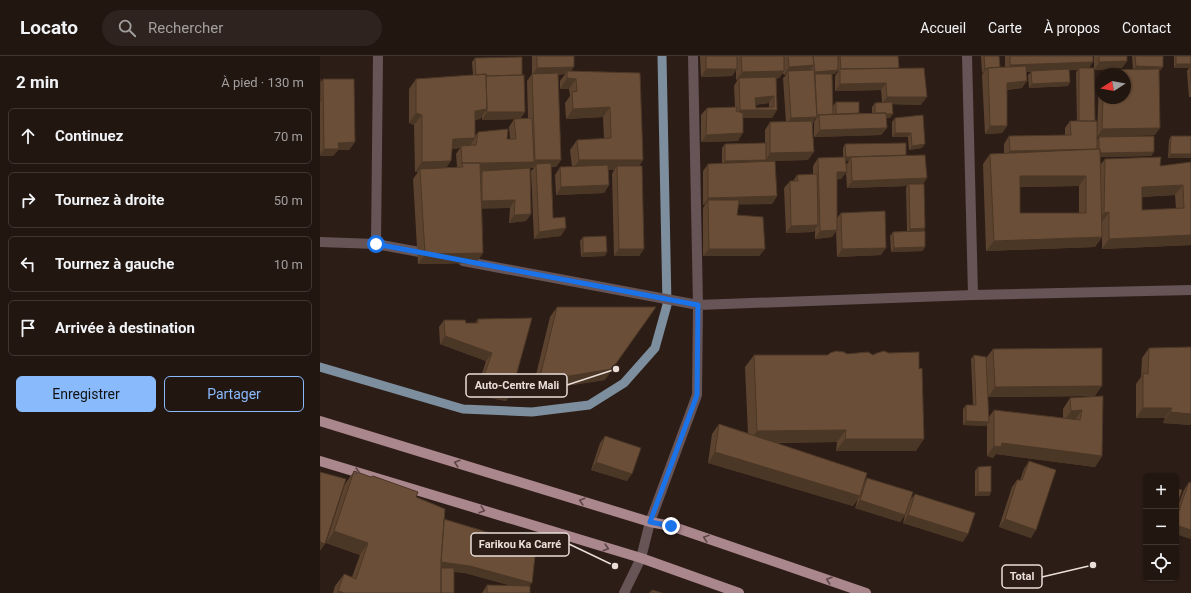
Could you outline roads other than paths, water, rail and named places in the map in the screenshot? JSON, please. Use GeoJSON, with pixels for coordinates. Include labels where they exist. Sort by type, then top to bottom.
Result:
{"type":"FeatureCollection","features":[{"type":"Feature","properties":{"kind":"main road"},"geometry":{"type":"LineString","coordinates":[[320,422],[650,522],[671,526],[866,593]]}},
{"type":"Feature","properties":{"kind":"main road"},"geometry":{"type":"LineString","coordinates":[[320,461],[641,558],[739,593]]}},
{"type":"Feature","properties":{"kind":"street"},"geometry":{"type":"LineString","coordinates":[[376,244],[378,56]]}},
{"type":"Feature","properties":{"kind":"street"},"geometry":{"type":"LineString","coordinates":[[624,593],[641,558],[650,522],[697,395],[698,305],[693,56]]}},
{"type":"Feature","properties":{"kind":"street"},"geometry":{"type":"LineString","coordinates":[[967,56],[973,295]]}},
{"type":"Feature","properties":{"kind":"street"},"geometry":{"type":"LineString","coordinates":[[320,242],[376,244],[439,256]]}},
{"type":"Feature","properties":{"kind":"street"},"geometry":{"type":"LineString","coordinates":[[455,259],[698,305],[973,295],[1191,290]]}},
{"type":"Feature","properties":{"kind":"waterway"},"geometry":{"type":"LineString","coordinates":[[320,367],[463,409],[532,412],[589,405],[624,383],[655,348],[667,305],[662,56]]}},
{"type":"Feature","properties":{"kind":"place","name":"Auto-Centre Mali"},"geometry":{"type":"Point","coordinates":[616,369]}},
{"type":"Feature","properties":{"kind":"place","name":"Total"},"geometry":{"type":"Point","coordinates":[1093,565]}},
{"type":"Feature","properties":{"kind":"place","name":"Farikou Ka Carré"},"geometry":{"type":"Point","coordinates":[615,566]}}]}
